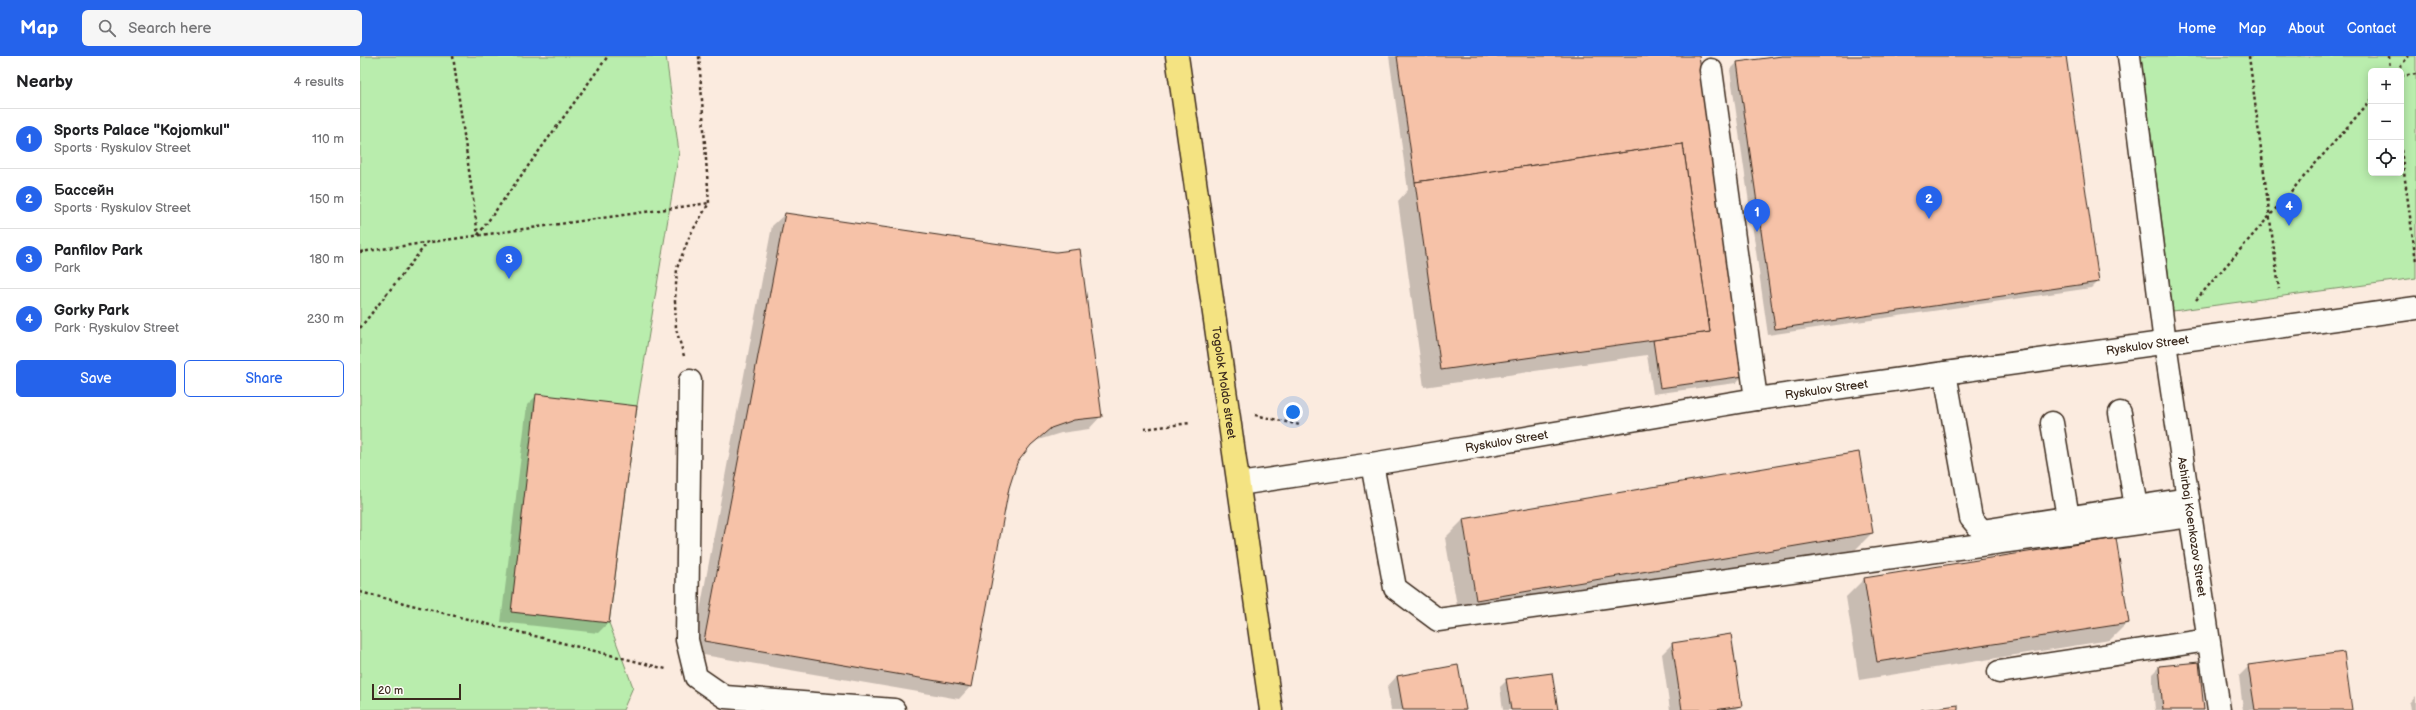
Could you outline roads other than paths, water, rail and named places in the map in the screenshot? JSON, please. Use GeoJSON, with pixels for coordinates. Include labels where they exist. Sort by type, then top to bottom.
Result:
{"type":"FeatureCollection","features":[{"type":"Feature","properties":{"kind":"main road","name":"Togolok Moldo street"},"geometry":{"type":"LineString","coordinates":[[1177,56],[1271,710]]}},
{"type":"Feature","properties":{"kind":"street","name":"Ashirbaj Koenkozov Street"},"geometry":{"type":"LineString","coordinates":[[2130,56],[2165,343],[2219,710]]}},
{"type":"Feature","properties":{"kind":"street"},"geometry":{"type":"LineString","coordinates":[[1711,70],[1756,399]]}},
{"type":"Feature","properties":{"kind":"street","name":"Ryskulov Street"},"geometry":{"type":"LineString","coordinates":[[1239,484],[1372,464],[1756,399],[2416,308]]}},
{"type":"Feature","properties":{"kind":"street"},"geometry":{"type":"LineString","coordinates":[[1945,373],[1971,518],[1976,527],[1982,531],[2136,507],[2189,508]]}},
{"type":"Feature","properties":{"kind":"street"},"geometry":{"type":"LineString","coordinates":[[690,381],[687,640],[696,677],[725,697],[894,710]]}},
{"type":"Feature","properties":{"kind":"street"},"geometry":{"type":"LineString","coordinates":[[2120,413],[2136,507]]}},
{"type":"Feature","properties":{"kind":"street"},"geometry":{"type":"LineString","coordinates":[[2052,423],[2068,518]]}},
{"type":"Feature","properties":{"kind":"street"},"geometry":{"type":"LineString","coordinates":[[1372,464],[1395,588],[1438,620],[2189,508]]}},
{"type":"Feature","properties":{"kind":"street"},"geometry":{"type":"LineString","coordinates":[[1999,672],[2208,640]]}},
{"type":"Feature","properties":{"kind":"place","name":"Бассейн"},"geometry":{"type":"Point","coordinates":[1929,219]}},
{"type":"Feature","properties":{"kind":"place","name":"Gorky Park"},"geometry":{"type":"Point","coordinates":[2289,226]}},
{"type":"Feature","properties":{"kind":"place","name":"Sports Palace \"Kojomkul\""},"geometry":{"type":"Point","coordinates":[1757,232]}},
{"type":"Feature","properties":{"kind":"place","name":"Panfilov Park"},"geometry":{"type":"Point","coordinates":[509,279]}}]}
